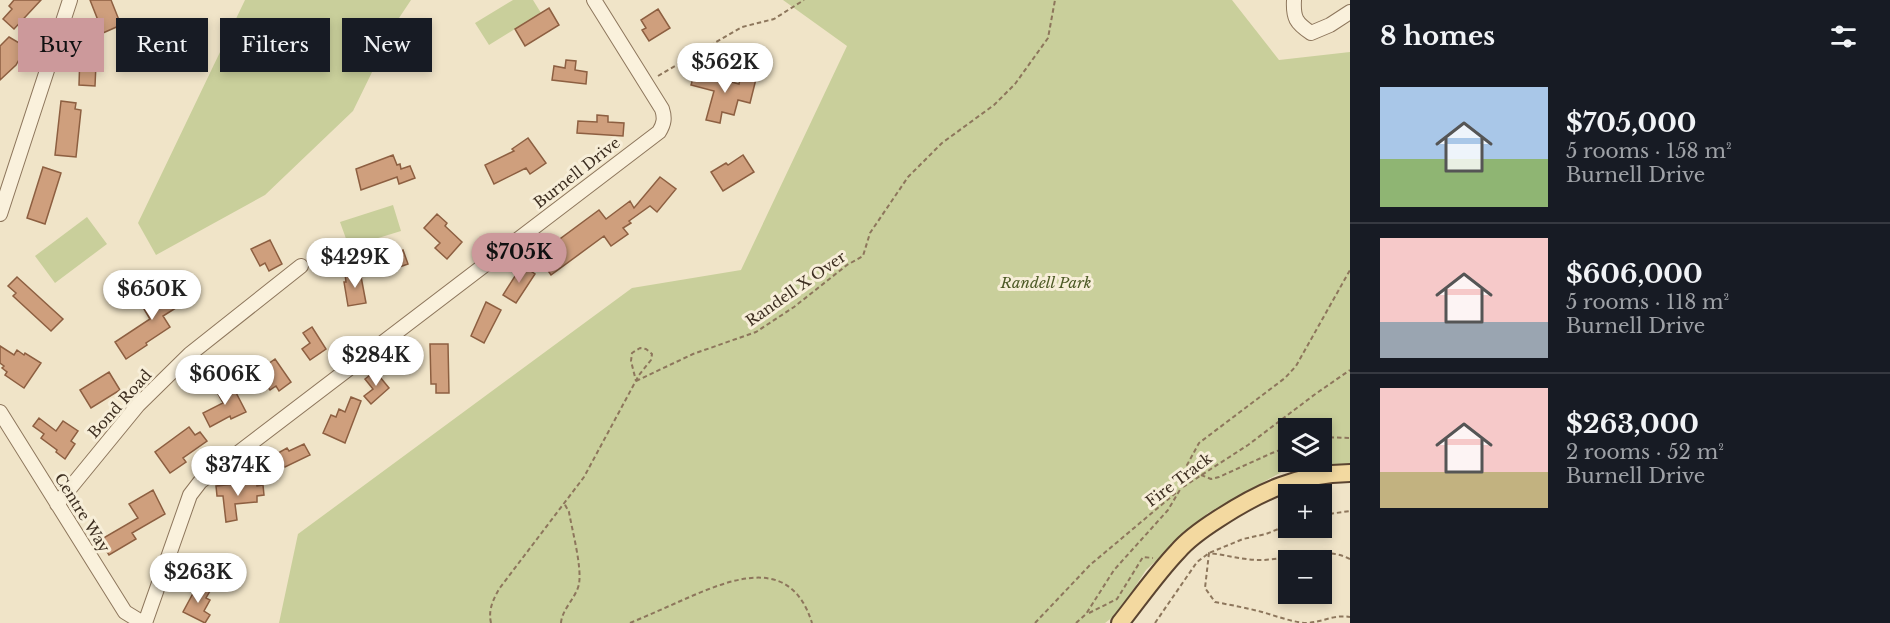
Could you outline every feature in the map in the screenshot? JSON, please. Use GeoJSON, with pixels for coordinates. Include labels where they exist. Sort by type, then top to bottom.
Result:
{"type":"FeatureCollection","features":[{"type":"Feature","properties":{"kind":"main road"},"geometry":{"type":"LineString","coordinates":[[1120,623],[1179,549],[1201,530],[1247,500],[1276,487],[1323,473],[1350,473]]}},
{"type":"Feature","properties":{"kind":"street"},"geometry":{"type":"LineString","coordinates":[[0,214],[70,0]]}},
{"type":"Feature","properties":{"kind":"street","name":"Burnell Drive"},"geometry":{"type":"LineString","coordinates":[[144,623],[190,495],[200,482],[659,132],[665,116],[594,0]]}},
{"type":"Feature","properties":{"kind":"street"},"geometry":{"type":"LineString","coordinates":[[1294,0],[1294,15],[1301,27],[1311,33],[1330,25],[1350,12]]}},
{"type":"Feature","properties":{"kind":"street","name":"Bond Road"},"geometry":{"type":"LineString","coordinates":[[57,504],[138,405],[190,354],[301,266]]}},
{"type":"Feature","properties":{"kind":"street","name":"Centre Way"},"geometry":{"type":"LineString","coordinates":[[2,420],[125,612],[144,623]]}},
{"type":"Feature","properties":{"kind":"path"},"geometry":{"type":"LineString","coordinates":[[646,84],[742,27],[774,19],[804,0]]}},
{"type":"Feature","properties":{"kind":"path","name":"Randell X Over"},"geometry":{"type":"LineString","coordinates":[[636,381],[693,354],[756,332],[794,307],[847,265],[863,256],[870,233],[908,177],[942,143],[994,105],[1015,84],[1048,38],[1054,0]]}},
{"type":"Feature","properties":{"kind":"path"},"geometry":{"type":"LineString","coordinates":[[1076,623],[1086,614],[1114,570],[1168,510],[1181,488],[1187,465],[1200,443],[1285,378],[1296,366],[1350,270]]}},
{"type":"Feature","properties":{"kind":"path"},"geometry":{"type":"LineString","coordinates":[[491,623],[492,602],[499,589],[584,477],[636,381],[651,360],[652,354],[646,349],[640,348],[632,353],[631,361],[636,381]]}},
{"type":"Feature","properties":{"kind":"path","name":"Fire Track"},"geometry":{"type":"LineString","coordinates":[[1035,623],[1090,565],[1181,488],[1248,445],[1350,370]]}},
{"type":"Feature","properties":{"kind":"path"},"geometry":{"type":"LineString","coordinates":[[1332,437],[1350,438]]}},
{"type":"Feature","properties":{"kind":"path"},"geometry":{"type":"LineString","coordinates":[[1201,475],[1211,479],[1219,477],[1278,451]]}},
{"type":"Feature","properties":{"kind":"path"},"geometry":{"type":"LineString","coordinates":[[561,623],[561,616],[579,583],[569,512],[564,503]]}},
{"type":"Feature","properties":{"kind":"path"},"geometry":{"type":"LineString","coordinates":[[1332,514],[1350,511]]}},
{"type":"Feature","properties":{"kind":"path"},"geometry":{"type":"LineString","coordinates":[[1155,623],[1197,562],[1209,553],[1243,538],[1278,529]]}},
{"type":"Feature","properties":{"kind":"path"},"geometry":{"type":"LineString","coordinates":[[1209,553],[1258,560],[1309,553],[1338,553],[1350,559]]}},
{"type":"Feature","properties":{"kind":"path"},"geometry":{"type":"LineString","coordinates":[[1209,553],[1205,588],[1215,602],[1305,623],[1322,622],[1331,617],[1350,617]]}},
{"type":"Feature","properties":{"kind":"path"},"geometry":{"type":"LineString","coordinates":[[1086,614],[1117,599],[1143,557],[1170,560]]}},
{"type":"Feature","properties":{"kind":"path"},"geometry":{"type":"LineString","coordinates":[[630,623],[716,586],[745,578],[769,578],[792,588],[809,614],[812,623]]}},
{"type":"Feature","properties":{"kind":"green space"},"geometry":{"type":"Polygon","coordinates":[[[245,0],[411,0],[399,18],[342,18],[342,72],[372,72],[353,111],[265,195],[156,255],[138,223],[220,52],[220,72],[330,72],[330,18],[236,18],[245,0]]]}},
{"type":"Feature","properties":{"kind":"green space"},"geometry":{"type":"Polygon","coordinates":[[[513,0],[533,0],[541,13],[489,45],[475,23],[513,0]]]}},
{"type":"Feature","properties":{"kind":"green space","name":"Randell Park"},"geometry":{"type":"Polygon","coordinates":[[[783,0],[1232,0],[1279,60],[1350,52],[1350,465],[1332,466],[1332,418],[1278,418],[1278,472],[1282,472],[1208,513],[1146,570],[1118,613],[1105,623],[279,623],[298,534],[632,288],[741,270],[847,46],[783,0]]]}},
{"type":"Feature","properties":{"kind":"green space"},"geometry":{"type":"Polygon","coordinates":[[[393,205],[401,231],[349,247],[340,222],[393,205]]]}},
{"type":"Feature","properties":{"kind":"green space"},"geometry":{"type":"Polygon","coordinates":[[[87,217],[107,244],[55,283],[35,256],[87,217]]]}},
{"type":"Feature","properties":{"kind":"building"},"geometry":{"type":"Polygon","coordinates":[[[14,0],[41,0],[24,18],[18,18],[18,25],[14,29],[3,19],[12,9],[9,6],[14,0]]]}},
{"type":"Feature","properties":{"kind":"building"},"geometry":{"type":"Polygon","coordinates":[[[90,0],[111,0],[118,18],[116,18],[116,27],[104,33],[104,18],[97,18],[90,0]]]}},
{"type":"Feature","properties":{"kind":"building"},"geometry":{"type":"Polygon","coordinates":[[[549,8],[559,25],[525,46],[515,29],[549,8]]]}},
{"type":"Feature","properties":{"kind":"building"},"geometry":{"type":"Polygon","coordinates":[[[658,9],[670,28],[649,41],[642,30],[646,28],[641,20],[658,9]]]}},
{"type":"Feature","properties":{"kind":"building"},"geometry":{"type":"Polygon","coordinates":[[[9,37],[18,42],[18,61],[0,80],[0,46],[9,37]]]}},
{"type":"Feature","properties":{"kind":"building"},"geometry":{"type":"Polygon","coordinates":[[[566,60],[576,61],[575,70],[587,72],[586,84],[552,80],[554,66],[565,68],[566,60]]]}},
{"type":"Feature","properties":{"kind":"building"},"geometry":{"type":"Polygon","coordinates":[[[79,72],[96,72],[95,86],[79,85],[79,72]]]}},
{"type":"Feature","properties":{"kind":"building"},"geometry":{"type":"Polygon","coordinates":[[[695,72],[739,84],[741,75],[756,79],[750,103],[738,100],[734,115],[722,112],[720,123],[706,120],[714,91],[691,85],[695,72]]]}},
{"type":"Feature","properties":{"kind":"building"},"geometry":{"type":"Polygon","coordinates":[[[61,101],[76,103],[75,109],[81,110],[76,157],[55,155],[61,101]]]}},
{"type":"Feature","properties":{"kind":"building"},"geometry":{"type":"Polygon","coordinates":[[[597,115],[608,116],[608,122],[624,123],[623,136],[577,133],[578,121],[597,122],[597,115]]]}},
{"type":"Feature","properties":{"kind":"building"},"geometry":{"type":"Polygon","coordinates":[[[528,138],[546,163],[530,174],[526,168],[494,184],[485,165],[514,151],[512,149],[528,138]]]}},
{"type":"Feature","properties":{"kind":"building"},"geometry":{"type":"Polygon","coordinates":[[[393,155],[401,169],[410,166],[415,178],[399,184],[397,177],[361,190],[356,169],[393,155]]]}},
{"type":"Feature","properties":{"kind":"building"},"geometry":{"type":"Polygon","coordinates":[[[743,155],[754,172],[723,191],[711,172],[743,155]]]}},
{"type":"Feature","properties":{"kind":"building"},"geometry":{"type":"Polygon","coordinates":[[[43,167],[61,173],[45,224],[27,218],[43,167]]]}},
{"type":"Feature","properties":{"kind":"building"},"geometry":{"type":"Polygon","coordinates":[[[660,177],[676,189],[657,212],[650,206],[629,221],[631,223],[623,228],[628,234],[611,246],[604,236],[551,275],[539,258],[547,253],[545,250],[599,210],[606,219],[630,201],[634,208],[660,177]]]}},
{"type":"Feature","properties":{"kind":"building"},"geometry":{"type":"Polygon","coordinates":[[[437,214],[447,223],[445,226],[462,242],[447,259],[435,248],[440,243],[424,228],[437,214]]]}},
{"type":"Feature","properties":{"kind":"building"},"geometry":{"type":"Polygon","coordinates":[[[270,240],[282,264],[269,271],[265,263],[260,266],[251,249],[270,240]]]}},
{"type":"Feature","properties":{"kind":"building"},"geometry":{"type":"Polygon","coordinates":[[[393,244],[396,253],[403,250],[408,264],[382,273],[381,270],[374,273],[370,261],[382,253],[381,249],[393,244]]]}},
{"type":"Feature","properties":{"kind":"building"},"geometry":{"type":"Polygon","coordinates":[[[522,265],[535,274],[516,303],[503,295],[522,265]]]}},
{"type":"Feature","properties":{"kind":"building"},"geometry":{"type":"Polygon","coordinates":[[[360,271],[366,303],[348,306],[345,274],[360,271]]]}},
{"type":"Feature","properties":{"kind":"building"},"geometry":{"type":"Polygon","coordinates":[[[17,277],[63,319],[51,331],[13,296],[16,293],[8,286],[17,277]]]}},
{"type":"Feature","properties":{"kind":"building"},"geometry":{"type":"Polygon","coordinates":[[[177,285],[187,301],[163,316],[170,327],[126,359],[115,342],[150,319],[141,304],[170,286],[171,288],[177,285]]]}},
{"type":"Feature","properties":{"kind":"building"},"geometry":{"type":"Polygon","coordinates":[[[486,302],[501,310],[484,343],[471,336],[486,302]]]}},
{"type":"Feature","properties":{"kind":"building"},"geometry":{"type":"Polygon","coordinates":[[[312,327],[326,349],[310,360],[302,349],[310,343],[303,333],[312,327]]]}},
{"type":"Feature","properties":{"kind":"building"},"geometry":{"type":"Polygon","coordinates":[[[430,344],[448,344],[449,393],[436,393],[436,384],[431,384],[430,344]]]}},
{"type":"Feature","properties":{"kind":"building"},"geometry":{"type":"Polygon","coordinates":[[[0,346],[14,355],[17,350],[24,355],[25,353],[41,363],[24,388],[5,375],[7,372],[0,363],[0,346]]]}},
{"type":"Feature","properties":{"kind":"building"},"geometry":{"type":"Polygon","coordinates":[[[275,359],[291,382],[279,391],[276,386],[270,390],[257,372],[275,359]]]}},
{"type":"Feature","properties":{"kind":"building"},"geometry":{"type":"Polygon","coordinates":[[[375,371],[389,388],[371,404],[364,396],[373,389],[365,379],[375,371]]]}},
{"type":"Feature","properties":{"kind":"building"},"geometry":{"type":"Polygon","coordinates":[[[109,372],[120,390],[91,408],[80,390],[109,372]]]}},
{"type":"Feature","properties":{"kind":"building"},"geometry":{"type":"Polygon","coordinates":[[[231,383],[246,412],[231,419],[230,416],[210,427],[203,413],[223,403],[216,390],[231,383]]]}},
{"type":"Feature","properties":{"kind":"building"},"geometry":{"type":"Polygon","coordinates":[[[351,397],[361,401],[345,443],[323,433],[331,415],[336,417],[339,409],[345,412],[351,397]]]}},
{"type":"Feature","properties":{"kind":"building"},"geometry":{"type":"Polygon","coordinates":[[[39,418],[56,431],[63,421],[78,431],[71,441],[75,444],[65,459],[41,438],[44,434],[33,426],[39,418]]]}},
{"type":"Feature","properties":{"kind":"building"},"geometry":{"type":"Polygon","coordinates":[[[189,427],[195,435],[200,432],[207,441],[183,458],[186,462],[170,473],[155,452],[189,427]]]}},
{"type":"Feature","properties":{"kind":"building"},"geometry":{"type":"Polygon","coordinates":[[[304,444],[310,455],[285,467],[278,453],[304,444]]]}},
{"type":"Feature","properties":{"kind":"building"},"geometry":{"type":"Polygon","coordinates":[[[256,482],[257,486],[263,485],[264,495],[257,496],[257,502],[235,504],[237,520],[226,522],[223,496],[217,496],[216,486],[256,482]]]}},
{"type":"Feature","properties":{"kind":"building"},"geometry":{"type":"Polygon","coordinates":[[[153,490],[165,514],[132,533],[136,539],[109,555],[100,540],[138,518],[129,504],[153,490]]]}},
{"type":"Feature","properties":{"kind":"building"},"geometry":{"type":"Polygon","coordinates":[[[198,584],[210,591],[206,598],[210,600],[204,611],[210,615],[205,623],[183,612],[198,584]]]}}]}
